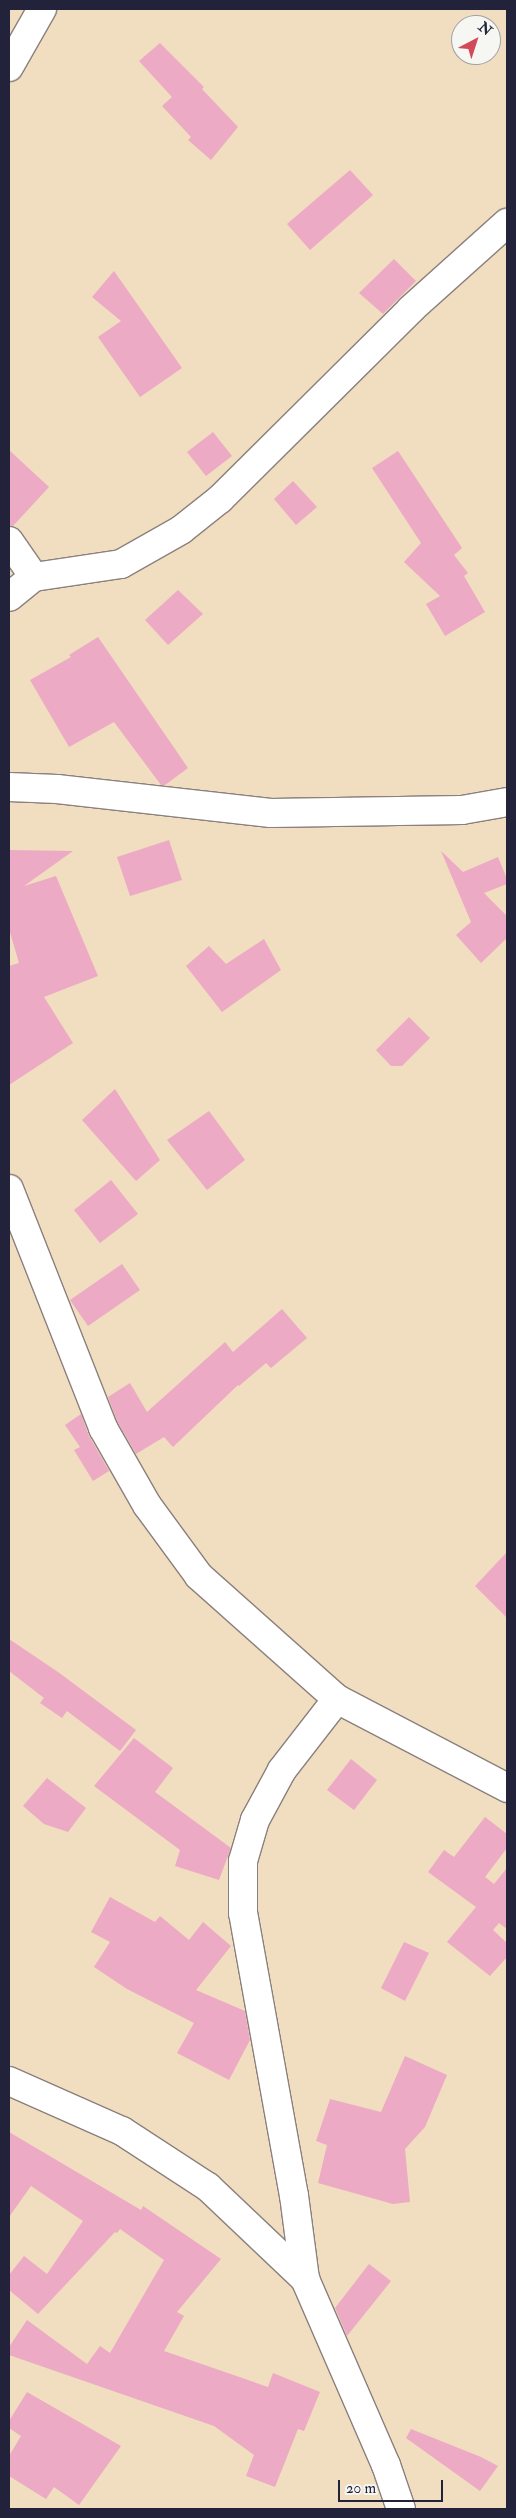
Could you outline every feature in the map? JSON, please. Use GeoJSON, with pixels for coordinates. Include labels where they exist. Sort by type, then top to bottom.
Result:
{"type":"FeatureCollection","features":[{"type":"Feature","properties":{"kind":"street"},"geometry":{"type":"LineString","coordinates":[[9,67],[42,9]]}},
{"type":"Feature","properties":{"kind":"street"},"geometry":{"type":"LineString","coordinates":[[9,598],[34,577],[121,564],[181,530],[220,499],[411,309],[507,223]]}},
{"type":"Feature","properties":{"kind":"street"},"geometry":{"type":"LineString","coordinates":[[9,541],[34,577]]}},
{"type":"Feature","properties":{"kind":"street"},"geometry":{"type":"LineString","coordinates":[[9,787],[57,789],[271,813],[462,810],[507,802]]}},
{"type":"Feature","properties":{"kind":"street"},"geometry":{"type":"LineString","coordinates":[[9,1189],[103,1428],[147,1505],[199,1576],[337,1699],[507,1788]]}},
{"type":"Feature","properties":{"kind":"street"},"geometry":{"type":"LineString","coordinates":[[337,1699],[282,1770],[255,1820],[243,1861],[243,1913],[294,2196],[305,2279],[386,2465],[401,2509]]}},
{"type":"Feature","properties":{"kind":"street"},"geometry":{"type":"LineString","coordinates":[[9,2081],[122,2132],[208,2187],[305,2279]]}},
{"type":"Feature","properties":{"kind":"building"},"geometry":{"type":"Polygon","coordinates":[[[160,43],[204,87],[202,89],[238,127],[211,160],[188,140],[191,137],[162,106],[172,97],[139,61],[160,43]]]}},
{"type":"Feature","properties":{"kind":"building"},"geometry":{"type":"Polygon","coordinates":[[[350,170],[373,195],[310,250],[287,224],[350,170]]]}},
{"type":"Feature","properties":{"kind":"building"},"geometry":{"type":"Polygon","coordinates":[[[394,259],[416,281],[383,314],[359,293],[394,259]]]}},
{"type":"Feature","properties":{"kind":"building"},"geometry":{"type":"Polygon","coordinates":[[[114,271],[182,368],[140,397],[98,337],[121,321],[92,297],[114,271]]]}},
{"type":"Feature","properties":{"kind":"building"},"geometry":{"type":"Polygon","coordinates":[[[213,432],[232,456],[206,476],[187,452],[213,432]]]}},
{"type":"Feature","properties":{"kind":"building"},"geometry":{"type":"Polygon","coordinates":[[[9,450],[49,487],[13,526],[9,526],[9,450]]]}},
{"type":"Feature","properties":{"kind":"building"},"geometry":{"type":"Polygon","coordinates":[[[398,451],[462,548],[454,555],[468,573],[464,576],[485,612],[445,636],[426,604],[440,596],[404,562],[421,543],[372,468],[398,451]]]}},
{"type":"Feature","properties":{"kind":"building"},"geometry":{"type":"Polygon","coordinates":[[[293,481],[317,507],[296,525],[274,499],[293,481]]]}},
{"type":"Feature","properties":{"kind":"building"},"geometry":{"type":"Polygon","coordinates":[[[178,590],[203,614],[168,645],[145,620],[178,590]]]}},
{"type":"Feature","properties":{"kind":"building"},"geometry":{"type":"Polygon","coordinates":[[[98,637],[188,768],[165,785],[161,785],[114,722],[69,747],[30,680],[71,657],[69,655],[98,637]]]}},
{"type":"Feature","properties":{"kind":"building"},"geometry":{"type":"Polygon","coordinates":[[[169,840],[182,880],[130,896],[117,857],[169,840]]]}},
{"type":"Feature","properties":{"kind":"building"},"geometry":{"type":"Polygon","coordinates":[[[9,850],[73,851],[24,886],[56,876],[98,976],[44,997],[73,1043],[9,1085],[9,966],[19,963],[9,929],[9,850]]]}},
{"type":"Feature","properties":{"kind":"building"},"geometry":{"type":"Polygon","coordinates":[[[441,851],[463,872],[498,857],[507,879],[507,884],[484,893],[507,916],[507,938],[481,963],[456,935],[471,922],[441,851]]]}},
{"type":"Feature","properties":{"kind":"building"},"geometry":{"type":"Polygon","coordinates":[[[264,939],[281,970],[222,1012],[186,966],[209,946],[226,964],[264,939]]]}},
{"type":"Feature","properties":{"kind":"building"},"geometry":{"type":"Polygon","coordinates":[[[409,1017],[430,1038],[402,1066],[391,1066],[376,1050],[409,1017]]]}},
{"type":"Feature","properties":{"kind":"building"},"geometry":{"type":"Polygon","coordinates":[[[115,1089],[160,1160],[136,1181],[82,1120],[115,1089]]]}},
{"type":"Feature","properties":{"kind":"building"},"geometry":{"type":"Polygon","coordinates":[[[209,1111],[245,1160],[207,1190],[167,1140],[209,1111]]]}},
{"type":"Feature","properties":{"kind":"building"},"geometry":{"type":"Polygon","coordinates":[[[111,1180],[138,1214],[100,1243],[74,1210],[111,1180]]]}},
{"type":"Feature","properties":{"kind":"building"},"geometry":{"type":"Polygon","coordinates":[[[122,1264],[140,1290],[88,1326],[70,1300],[122,1264]]]}},
{"type":"Feature","properties":{"kind":"building"},"geometry":{"type":"Polygon","coordinates":[[[282,1309],[307,1338],[271,1368],[266,1363],[238,1385],[173,1447],[164,1437],[136,1454],[117,1421],[108,1397],[130,1383],[147,1412],[225,1342],[233,1352],[282,1309]]]}},
{"type":"Feature","properties":{"kind":"building"},"geometry":{"type":"Polygon","coordinates":[[[81,1414],[89,1436],[109,1471],[93,1481],[74,1450],[80,1447],[65,1425],[81,1414]]]}},
{"type":"Feature","properties":{"kind":"building"},"geometry":{"type":"Polygon","coordinates":[[[507,1552],[507,1618],[475,1586],[507,1552]]]}},
{"type":"Feature","properties":{"kind":"building"},"geometry":{"type":"Polygon","coordinates":[[[9,1639],[58,1672],[136,1730],[120,1751],[67,1711],[62,1718],[40,1703],[44,1698],[9,1671],[9,1639]]]}},
{"type":"Feature","properties":{"kind":"building"},"geometry":{"type":"Polygon","coordinates":[[[134,1738],[173,1768],[155,1792],[231,1848],[219,1880],[175,1866],[180,1850],[94,1786],[134,1738]]]}},
{"type":"Feature","properties":{"kind":"building"},"geometry":{"type":"Polygon","coordinates":[[[351,1759],[377,1780],[354,1810],[327,1790],[351,1759]]]}},
{"type":"Feature","properties":{"kind":"building"},"geometry":{"type":"Polygon","coordinates":[[[47,1778],[86,1808],[68,1832],[44,1824],[23,1806],[47,1778]]]}},
{"type":"Feature","properties":{"kind":"building"},"geometry":{"type":"Polygon","coordinates":[[[485,1817],[507,1834],[507,1848],[485,1877],[494,1884],[507,1868],[507,1929],[499,1923],[493,1930],[507,1943],[507,1957],[490,1976],[447,1942],[476,1907],[428,1872],[444,1850],[454,1857],[485,1817]]]}},
{"type":"Feature","properties":{"kind":"building"},"geometry":{"type":"Polygon","coordinates":[[[110,1897],[155,1922],[160,1916],[189,1940],[203,1922],[231,1946],[196,1990],[245,2011],[250,2040],[229,2080],[177,2053],[194,2023],[127,1989],[94,1967],[110,1942],[91,1932],[110,1897]]]}},
{"type":"Feature","properties":{"kind":"building"},"geometry":{"type":"Polygon","coordinates":[[[404,1942],[429,1953],[405,2001],[381,1988],[404,1942]]]}},
{"type":"Feature","properties":{"kind":"building"},"geometry":{"type":"Polygon","coordinates":[[[405,2056],[447,2075],[425,2127],[405,2149],[410,2202],[393,2204],[318,2183],[327,2145],[316,2141],[330,2099],[381,2112],[405,2056]]]}},
{"type":"Feature","properties":{"kind":"building"},"geometry":{"type":"Polygon","coordinates":[[[9,2132],[141,2210],[143,2206],[221,2259],[177,2312],[184,2316],[164,2351],[268,2387],[273,2373],[320,2392],[304,2431],[298,2429],[275,2487],[246,2476],[254,2455],[214,2426],[9,2355],[9,2347],[27,2320],[87,2364],[100,2346],[110,2353],[164,2260],[120,2229],[117,2233],[115,2232],[38,2314],[9,2290],[9,2275],[24,2256],[47,2274],[83,2221],[31,2186],[9,2217],[9,2132]]]}},
{"type":"Feature","properties":{"kind":"building"},"geometry":{"type":"Polygon","coordinates":[[[369,2264],[391,2281],[347,2336],[335,2308],[369,2264]]]}},
{"type":"Feature","properties":{"kind":"building"},"geometry":{"type":"Polygon","coordinates":[[[27,2392],[121,2446],[79,2505],[54,2487],[46,2499],[9,2476],[9,2456],[21,2436],[9,2428],[9,2421],[27,2392]]]}},
{"type":"Feature","properties":{"kind":"building"},"geometry":{"type":"Polygon","coordinates":[[[411,2429],[481,2457],[498,2466],[480,2491],[406,2438],[411,2429]]]}}]}
